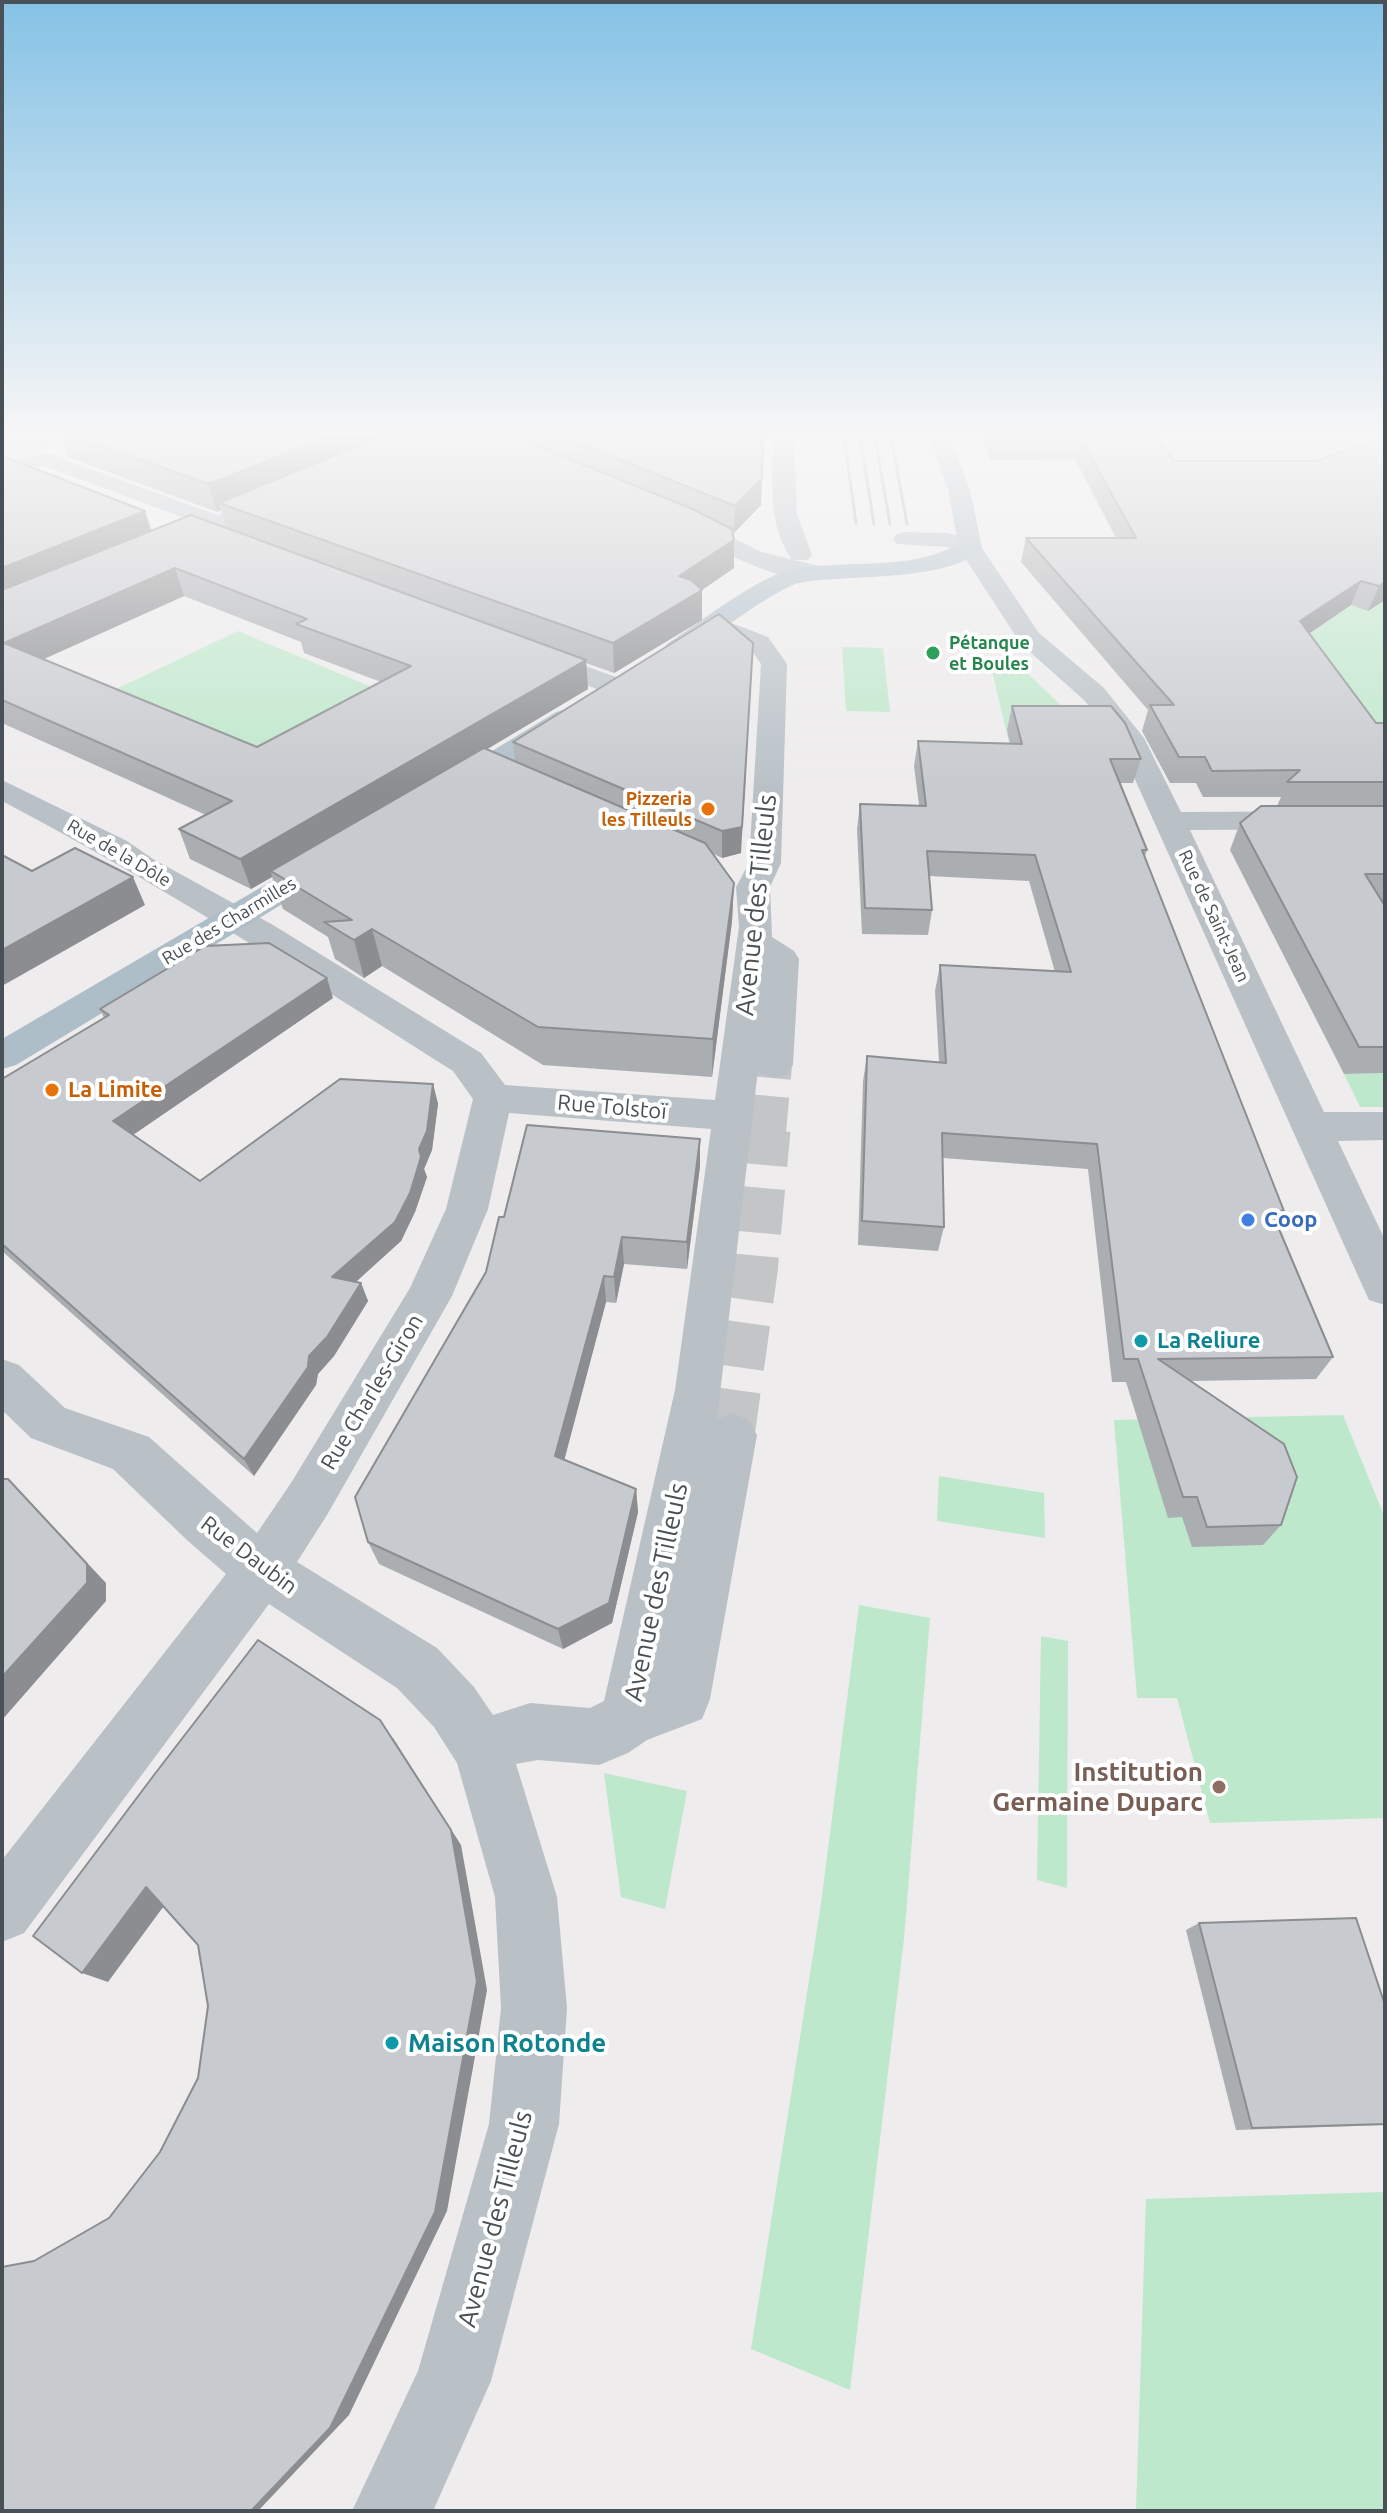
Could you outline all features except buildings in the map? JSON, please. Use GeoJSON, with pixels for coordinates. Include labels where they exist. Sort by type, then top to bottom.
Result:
{"type":"FeatureCollection","features":[{"type":"Feature","properties":{"kind":"main road"},"geometry":{"type":"LineString","coordinates":[[433,800],[716,625],[790,562],[808,554]]}},
{"type":"Feature","properties":{"kind":"main road"},"geometry":{"type":"LineString","coordinates":[[790,562],[818,573],[942,561],[963,554]]}},
{"type":"Feature","properties":{"kind":"main road","name":"Rue des Charmilles"},"geometry":{"type":"LineString","coordinates":[[2,1056],[353,847]]}},
{"type":"Feature","properties":{"kind":"street"},"geometry":{"type":"LineString","coordinates":[[757,554],[790,562],[789,554]]}},
{"type":"Feature","properties":{"kind":"street","name":"Rue de Saint-Jean"},"geometry":{"type":"LineString","coordinates":[[974,554],[1030,638],[1094,694],[1125,732],[1143,761],[1385,1287]]}},
{"type":"Feature","properties":{"kind":"street"},"geometry":{"type":"LineString","coordinates":[[942,561],[990,580]]}},
{"type":"Feature","properties":{"kind":"street","name":"Avenue des Tilleuls"},"geometry":{"type":"LineString","coordinates":[[392,2511],[453,2381],[524,2124],[534,2008],[526,1897],[482,1750],[513,1734],[546,1731],[591,1739],[611,1733],[629,1718],[699,1390],[732,1116],[745,901],[765,863],[774,664],[771,652],[745,635],[716,625]]}},
{"type":"Feature","properties":{"kind":"street"},"geometry":{"type":"LineString","coordinates":[[503,644],[638,674]]}},
{"type":"Feature","properties":{"kind":"street"},"geometry":{"type":"LineString","coordinates":[[485,768],[515,780]]}},
{"type":"Feature","properties":{"kind":"street","name":"Rue de la Dôle"},"geometry":{"type":"LineString","coordinates":[[2,789],[116,848],[141,866],[235,918]]}},
{"type":"Feature","properties":{"kind":"street"},"geometry":{"type":"LineString","coordinates":[[1170,821],[1385,820]]}},
{"type":"Feature","properties":{"kind":"street"},"geometry":{"type":"LineString","coordinates":[[745,901],[781,959],[774,1065]]}},
{"type":"Feature","properties":{"kind":"street"},"geometry":{"type":"LineString","coordinates":[[235,918],[467,1062],[493,1098]]}},
{"type":"Feature","properties":{"kind":"street","name":"Rue Tolstoï"},"geometry":{"type":"LineString","coordinates":[[493,1098],[732,1116]]}},
{"type":"Feature","properties":{"kind":"street","name":"Rue Charles-Giron"},"geometry":{"type":"LineString","coordinates":[[2,1911],[262,1570],[309,1499],[429,1296],[467,1209],[493,1098]]}},
{"type":"Feature","properties":{"kind":"street"},"geometry":{"type":"LineString","coordinates":[[1312,1127],[1385,1126]]}},
{"type":"Feature","properties":{"kind":"street","name":"Rue Daubin"},"geometry":{"type":"LineString","coordinates":[[2,1379],[48,1423],[131,1453],[206,1524],[262,1570],[417,1668],[454,1707],[482,1750]]}},
{"type":"Feature","properties":{"kind":"street"},"geometry":{"type":"LineString","coordinates":[[629,1718],[682,1699],[732,1435]]}},
{"type":"Feature","properties":{"kind":"green space"},"geometry":{"type":"Polygon","coordinates":[[[1142,586],[1351,605],[1368,611],[1385,600],[1385,737],[1142,586]]]}},
{"type":"Feature","properties":{"kind":"green space"},"geometry":{"type":"Polygon","coordinates":[[[238,631],[405,701],[280,770],[89,702],[238,631]]]}},
{"type":"Feature","properties":{"kind":"green space"},"geometry":{"type":"Polygon","coordinates":[[[842,647],[883,648],[890,712],[846,711],[842,647]]]}},
{"type":"Feature","properties":{"kind":"green space"},"geometry":{"type":"Polygon","coordinates":[[[992,671],[1026,672],[1092,735],[1020,789],[992,671]]]}},
{"type":"Feature","properties":{"kind":"green space"},"geometry":{"type":"Polygon","coordinates":[[[1385,1073],[1385,1107],[1360,1107],[1344,1074],[1385,1073]]]}},
{"type":"Feature","properties":{"kind":"green space"},"geometry":{"type":"Polygon","coordinates":[[[1343,1415],[1385,1518],[1385,1818],[1210,1823],[1177,1698],[1137,1698],[1114,1420],[1343,1415]]]}},
{"type":"Feature","properties":{"kind":"green space"},"geometry":{"type":"Polygon","coordinates":[[[939,1476],[1044,1493],[1045,1538],[937,1521],[939,1476]]]}},
{"type":"Feature","properties":{"kind":"green space"},"geometry":{"type":"Polygon","coordinates":[[[859,1605],[930,1618],[904,1939],[850,2390],[751,2349],[821,1904],[859,1605]]]}},
{"type":"Feature","properties":{"kind":"green space"},"geometry":{"type":"Polygon","coordinates":[[[1041,1636],[1068,1641],[1067,1888],[1037,1880],[1041,1636]]]}},
{"type":"Feature","properties":{"kind":"green space"},"geometry":{"type":"Polygon","coordinates":[[[604,1773],[687,1791],[665,1909],[621,1897],[604,1773]]]}},
{"type":"Feature","properties":{"kind":"green space"},"geometry":{"type":"Polygon","coordinates":[[[1385,2192],[1385,2511],[1136,2511],[1146,2199],[1385,2192]]]}},
{"type":"Feature","properties":{"kind":"tunnel"},"geometry":{"type":"LineString","coordinates":[[768,1132],[774,1065]]}},
{"type":"Feature","properties":{"kind":"tunnel"},"geometry":{"type":"LineString","coordinates":[[732,1435],[755,1271],[768,1130]]}},
{"type":"Feature","properties":{"kind":"place","name":"Pétanque et Boules"},"geometry":{"type":"Point","coordinates":[933,653]}},
{"type":"Feature","properties":{"kind":"place","name":"Pizzeria les Tilleuls"},"geometry":{"type":"Point","coordinates":[708,809]}},
{"type":"Feature","properties":{"kind":"place","name":"La Limite"},"geometry":{"type":"Point","coordinates":[52,1090]}},
{"type":"Feature","properties":{"kind":"place","name":"Coop"},"geometry":{"type":"Point","coordinates":[1248,1220]}},
{"type":"Feature","properties":{"kind":"place","name":"La Reliure"},"geometry":{"type":"Point","coordinates":[1141,1341]}},
{"type":"Feature","properties":{"kind":"place","name":"Institution Germaine Duparc"},"geometry":{"type":"Point","coordinates":[1219,1787]}},
{"type":"Feature","properties":{"kind":"place","name":"Maison Rotonde"},"geometry":{"type":"Point","coordinates":[392,2043]}}]}
